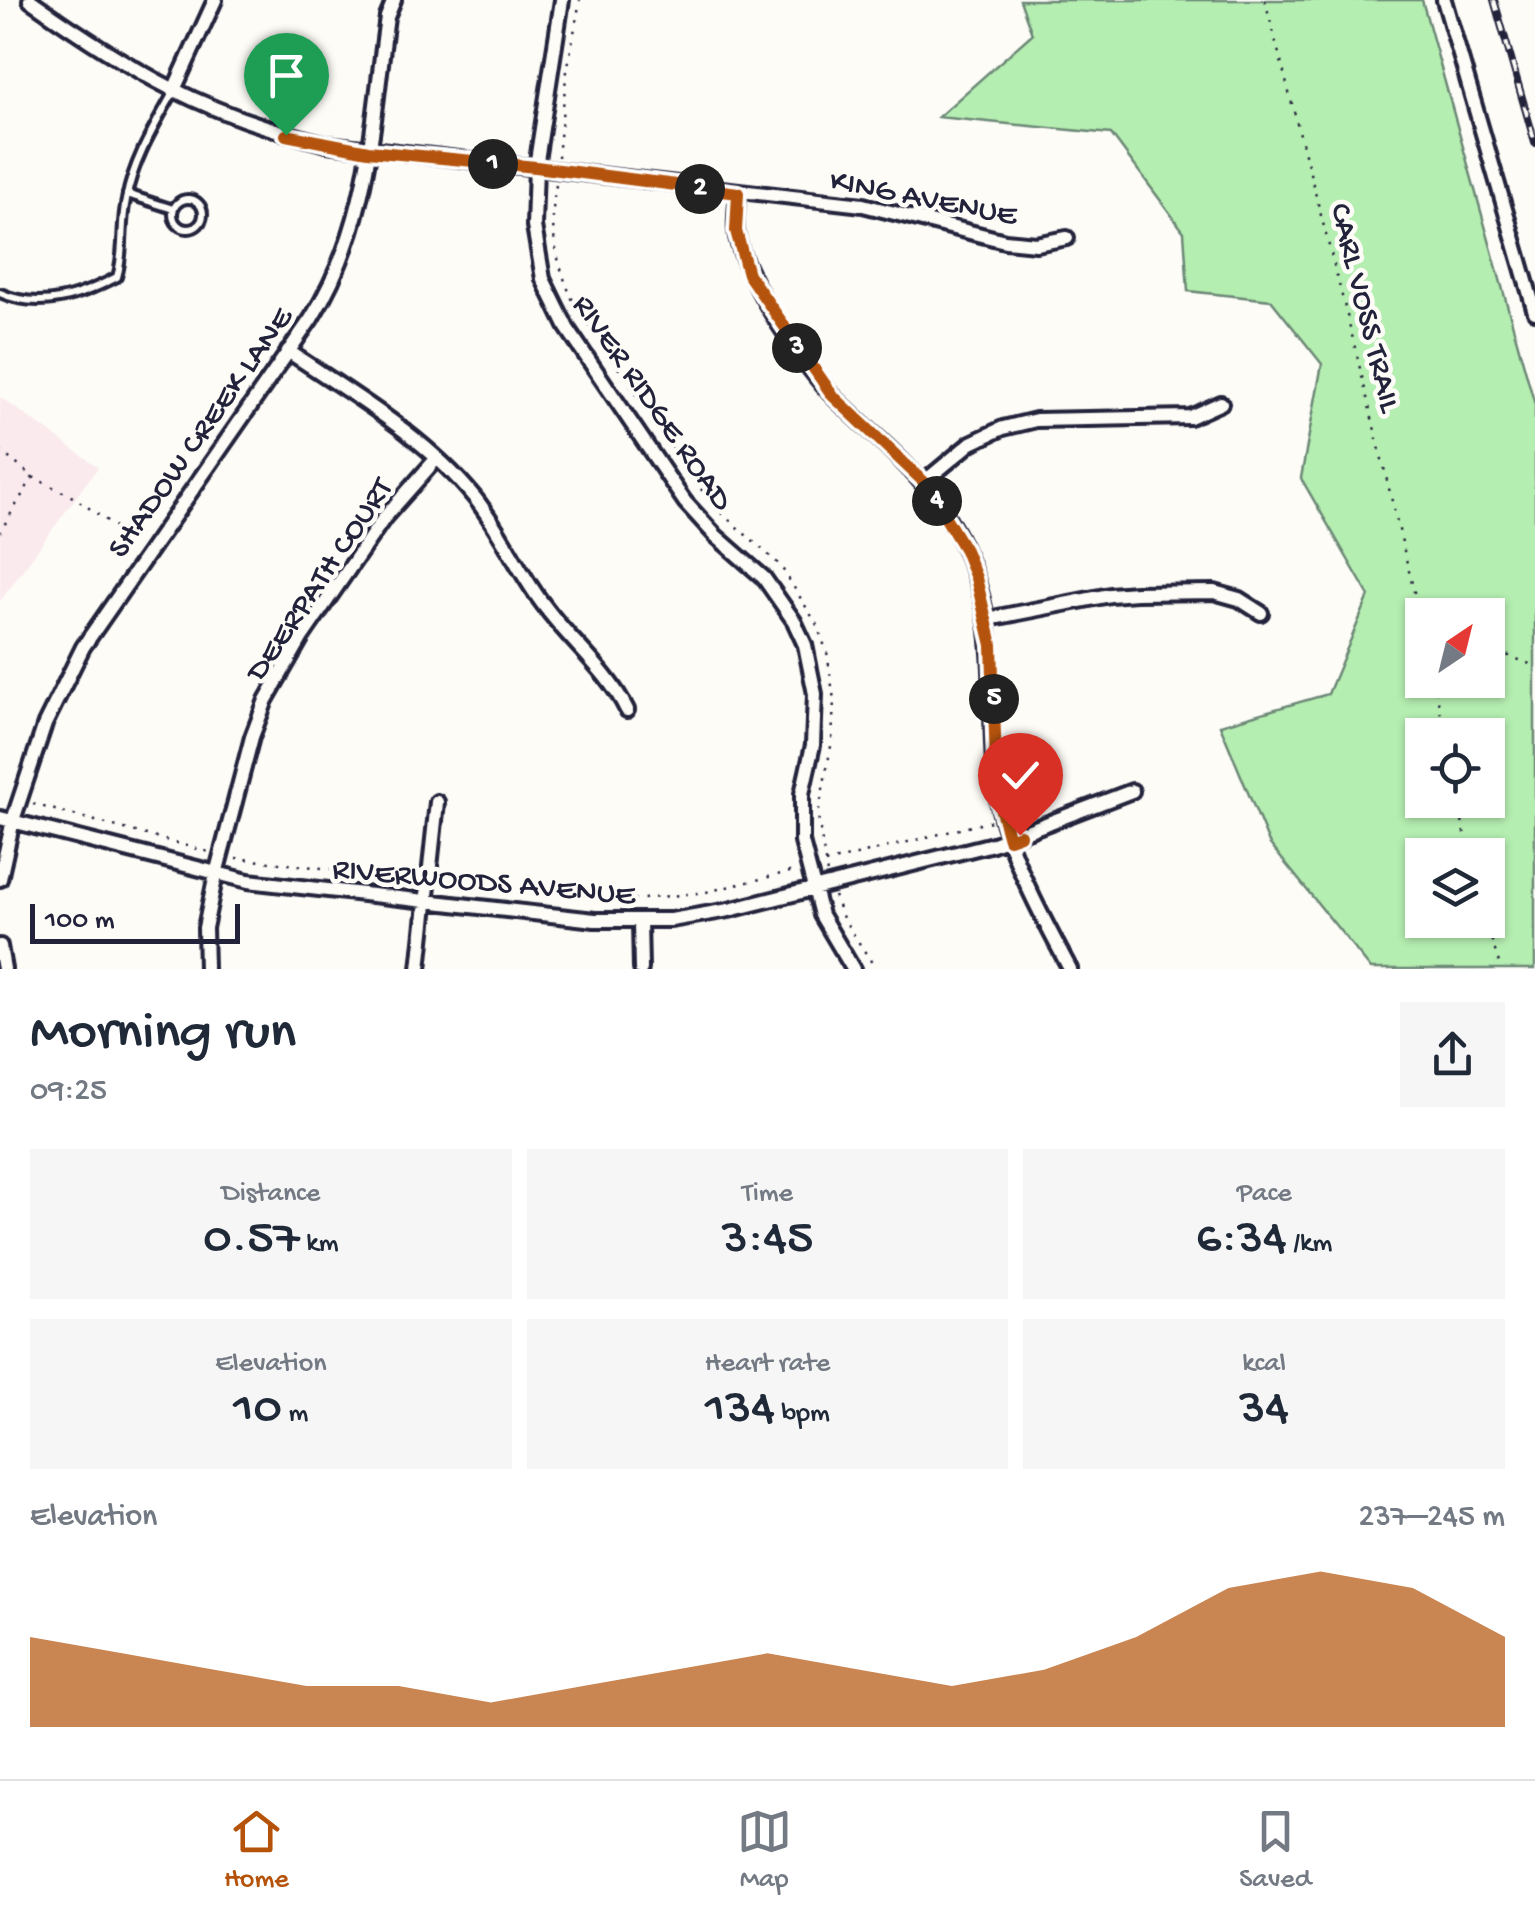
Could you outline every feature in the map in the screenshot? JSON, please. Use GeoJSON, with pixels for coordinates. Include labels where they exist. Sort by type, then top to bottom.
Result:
{"type":"FeatureCollection","features":[{"type":"Feature","properties":{"kind":"street","name":"KING AVENUE"},"geometry":{"type":"LineString","coordinates":[[30,0],[128,67],[173,92],[286,135],[368,151],[863,205],[1005,240],[1036,244],[1067,238]]}},
{"type":"Feature","properties":{"kind":"street"},"geometry":{"type":"LineString","coordinates":[[173,92],[215,0]]}},
{"type":"Feature","properties":{"kind":"street","name":"SHADOW CREEK LANE"},"geometry":{"type":"LineString","coordinates":[[0,878],[6,819],[62,684],[148,550],[326,295],[342,264],[361,202],[388,17],[394,0]]}},
{"type":"Feature","properties":{"kind":"street","name":"RIVER RIDGE ROAD"},"geometry":{"type":"LineString","coordinates":[[562,0],[536,167],[536,252],[552,303],[685,502],[781,598],[805,645],[816,694],[814,745],[800,819],[811,887],[831,936],[853,969]]}},
{"type":"Feature","properties":{"kind":"street"},"geometry":{"type":"LineString","coordinates":[[1444,0],[1535,312]]}},
{"type":"Feature","properties":{"kind":"street"},"geometry":{"type":"LineString","coordinates":[[738,193],[736,231],[748,274],[833,396],[924,482],[965,550],[988,619],[997,796],[1009,839],[1070,969]]}},
{"type":"Feature","properties":{"kind":"street"},"geometry":{"type":"LineString","coordinates":[[288,350],[437,458],[476,500],[534,592],[618,690],[627,710]]}},
{"type":"Feature","properties":{"kind":"street"},"geometry":{"type":"LineString","coordinates":[[924,482],[971,443],[1003,428],[1036,420],[1190,417],[1220,403]]}},
{"type":"Feature","properties":{"kind":"street","name":"DEERPATH COURT"},"geometry":{"type":"LineString","coordinates":[[206,969],[206,928],[216,874],[252,737],[282,668],[384,518],[437,458]]}},
{"type":"Feature","properties":{"kind":"street"},"geometry":{"type":"LineString","coordinates":[[988,619],[1110,594],[1136,593],[1214,592],[1239,598],[1261,613]]}},
{"type":"Feature","properties":{"kind":"street","name":"RIVERWOODS AVENUE"},"geometry":{"type":"LineString","coordinates":[[6,819],[216,874],[296,889],[640,922],[704,916],[1009,839],[1132,791]]}},
{"type":"Feature","properties":{"kind":"street"},"geometry":{"type":"LineString","coordinates":[[419,969],[437,802]]}},
{"type":"Feature","properties":{"kind":"street"},"geometry":{"type":"LineString","coordinates":[[640,922],[641,969]]}},
{"type":"Feature","properties":{"kind":"street"},"geometry":{"type":"LineString","coordinates":[[0,946],[4,969]]}},
{"type":"Feature","properties":{"kind":"lane"},"geometry":{"type":"LineString","coordinates":[[0,294],[34,303],[83,294],[117,276],[127,194],[140,154],[173,92]]}},
{"type":"Feature","properties":{"kind":"lane"},"geometry":{"type":"LineString","coordinates":[[127,194],[174,210]]}},
{"type":"Feature","properties":{"kind":"lane"},"geometry":{"type":"LineString","coordinates":[[182,200],[192,200],[202,209],[202,219],[196,227],[182,228],[174,221],[174,210],[182,200]]}},
{"type":"Feature","properties":{"kind":"path"},"geometry":{"type":"LineString","coordinates":[[558,162],[566,77],[580,0]]}},
{"type":"Feature","properties":{"kind":"path","name":"CARL VOSS TRAIL"},"geometry":{"type":"LineString","coordinates":[[1266,0],[1415,598]]}},
{"type":"Feature","properties":{"kind":"path"},"geometry":{"type":"LineString","coordinates":[[0,451],[33,478],[76,498],[148,550]]}},
{"type":"Feature","properties":{"kind":"path"},"geometry":{"type":"LineString","coordinates":[[0,532],[33,478]]}},
{"type":"Feature","properties":{"kind":"path"},"geometry":{"type":"LineString","coordinates":[[1505,655],[1535,666]]}},
{"type":"Feature","properties":{"kind":"path"},"geometry":{"type":"LineString","coordinates":[[26,802],[211,852]]}},
{"type":"Feature","properties":{"kind":"path"},"geometry":{"type":"LineString","coordinates":[[814,866],[993,821]]}},
{"type":"Feature","properties":{"kind":"path"},"geometry":{"type":"LineString","coordinates":[[228,856],[285,866],[419,879]]}},
{"type":"Feature","properties":{"kind":"path"},"geometry":{"type":"LineString","coordinates":[[435,881],[634,900],[706,892],[797,870]]}},
{"type":"Feature","properties":{"kind":"path"},"geometry":{"type":"LineString","coordinates":[[832,892],[843,918],[876,969]]}},
{"type":"Feature","properties":{"kind":"path"},"geometry":{"type":"LineString","coordinates":[[1491,938],[1501,969]]}},
{"type":"Feature","properties":{"kind":"shaded area"},"geometry":{"type":"Polygon","coordinates":[[[0,397],[98,467],[0,601],[0,397]]]}},
{"type":"Feature","properties":{"kind":"green space"},"geometry":{"type":"Polygon","coordinates":[[[1020,0],[1422,0],[1535,405],[1535,969],[1371,969],[1269,843],[1220,725],[1328,694],[1369,596],[1301,478],[1322,364],[1271,300],[1188,291],[1184,232],[1111,134],[938,117],[1032,34],[1020,0]]]}},
{"type":"Feature","properties":{"kind":"railway"},"geometry":{"type":"LineString","coordinates":[[1494,0],[1535,143]]}},
{"type":"Feature","properties":{"kind":"route"},"geometry":{"type":"LineString","coordinates":[[286,135],[368,151],[536,167],[738,193],[736,231],[748,274],[833,396],[924,482],[965,550],[988,619],[992,645],[997,796],[1009,839],[1020,835]]}}]}
